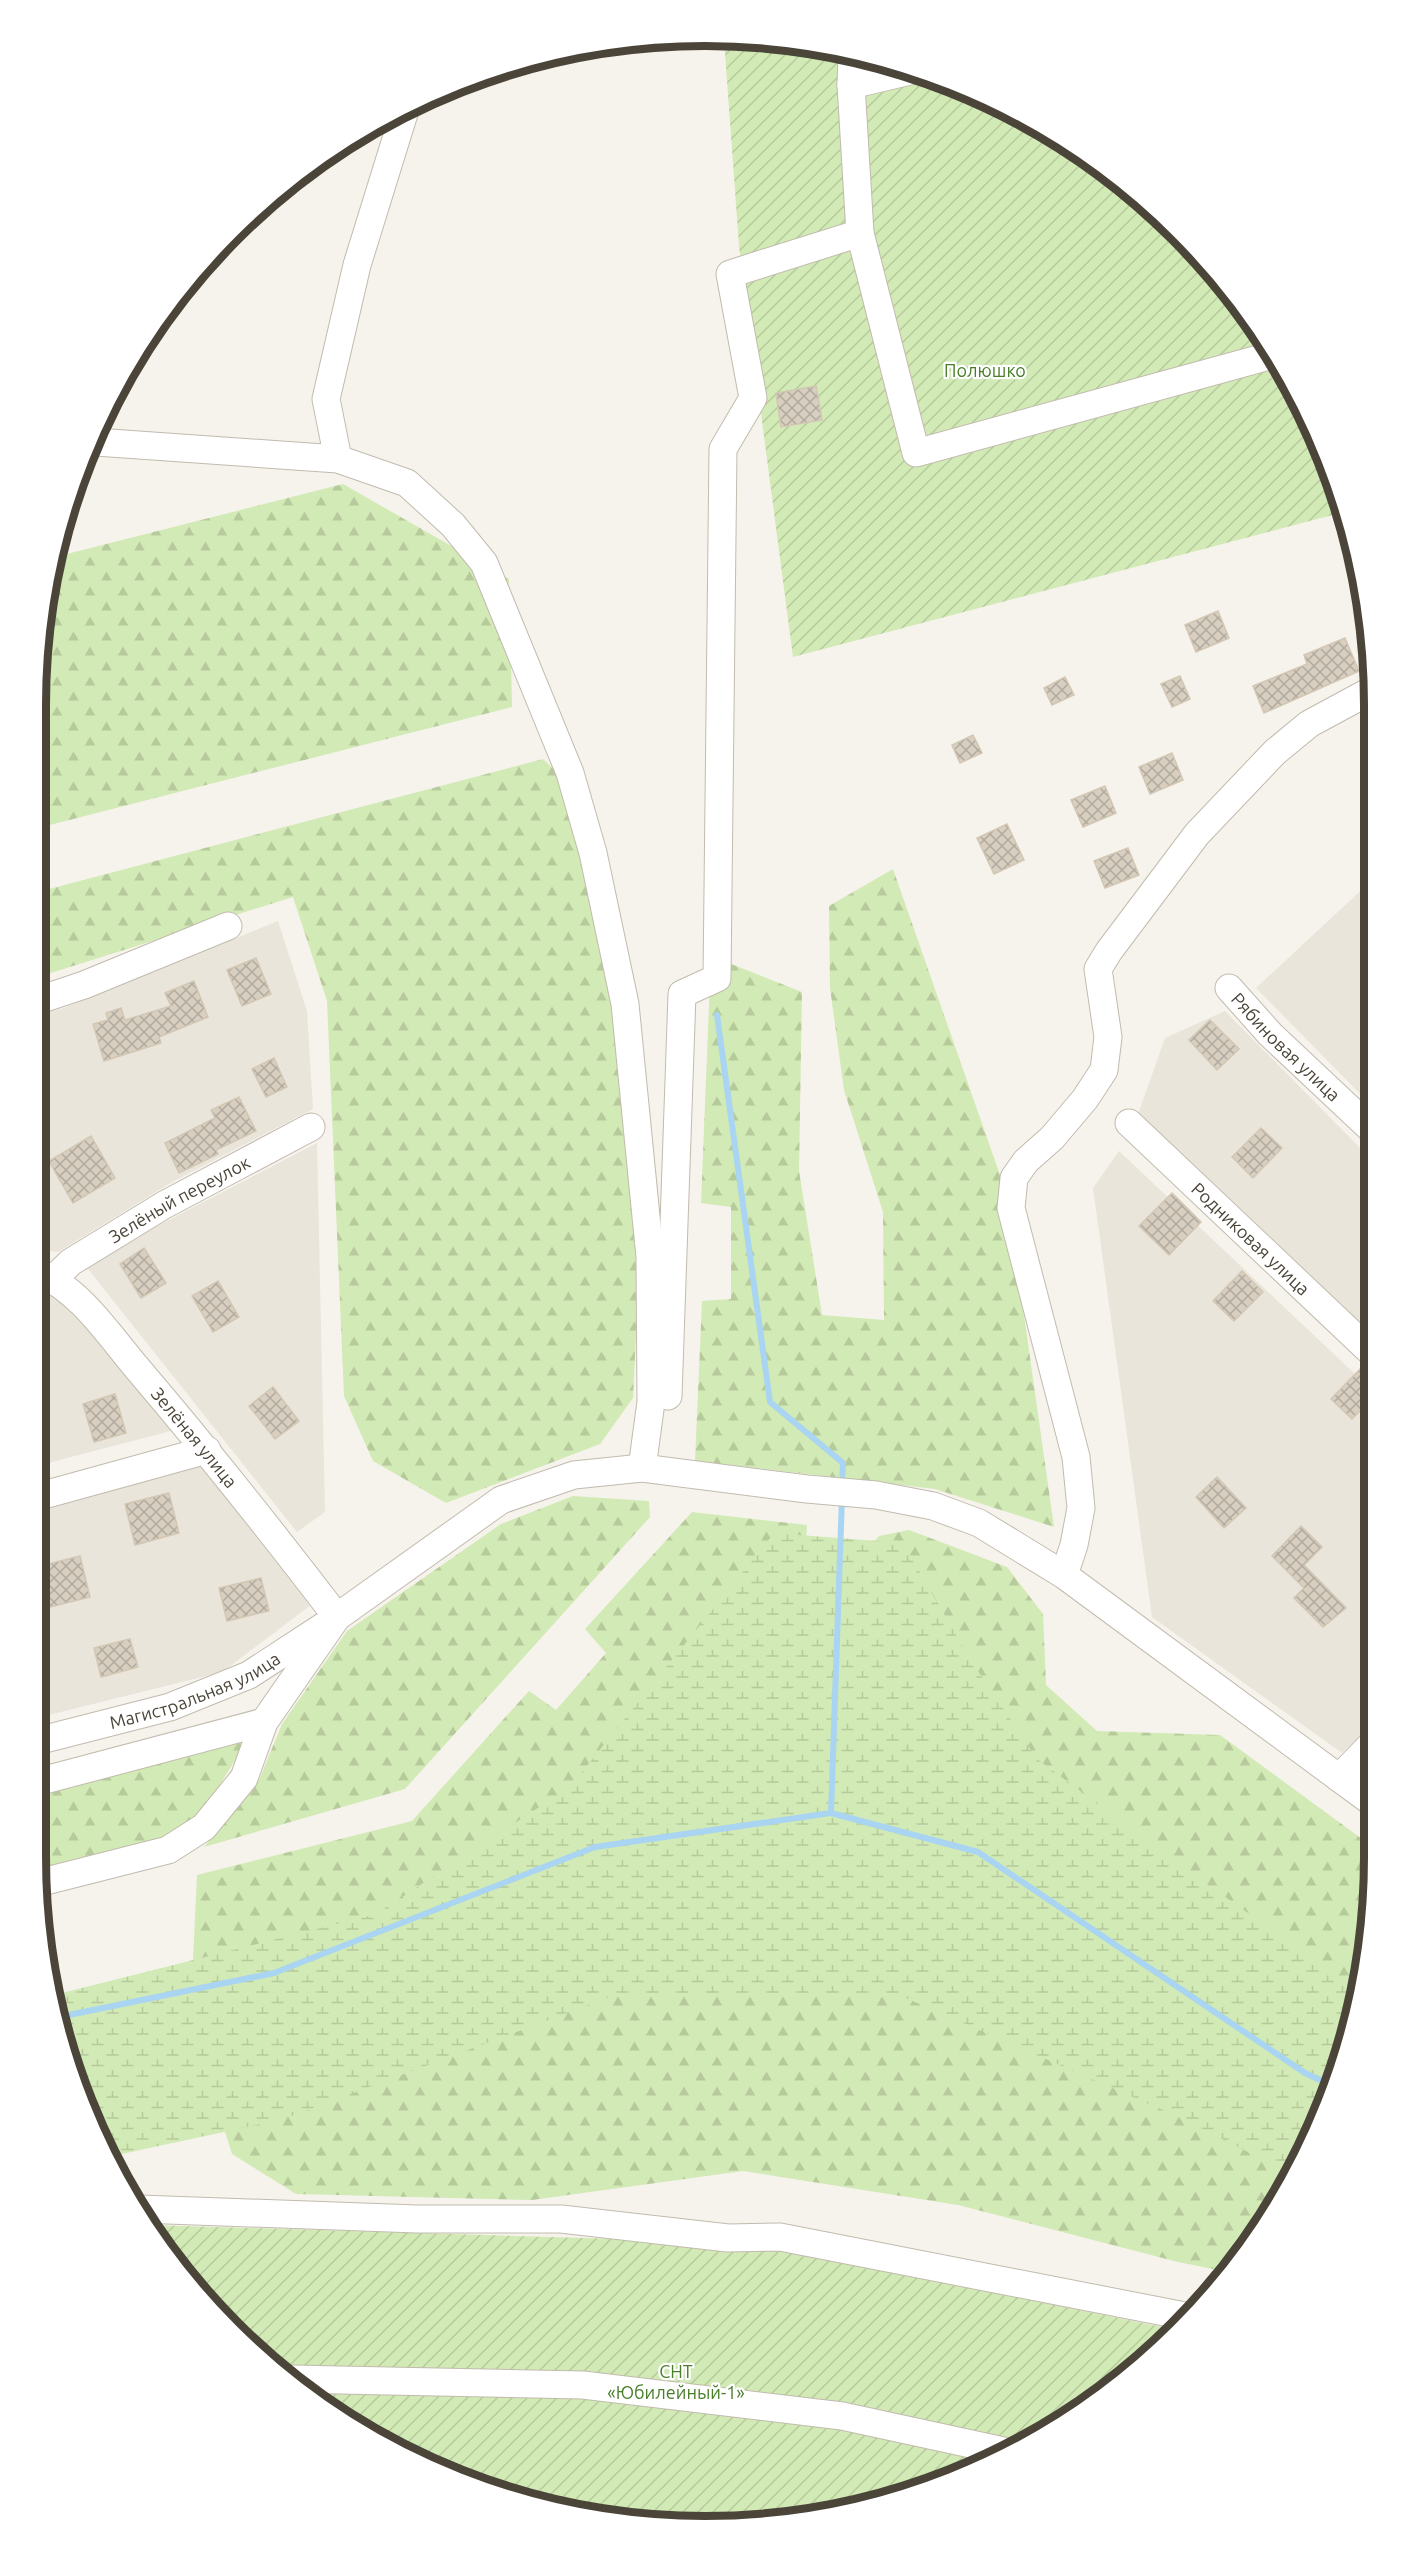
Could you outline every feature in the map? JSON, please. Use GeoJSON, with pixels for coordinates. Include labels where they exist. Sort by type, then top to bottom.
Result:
{"type":"FeatureCollection","features":[{"type":"Feature","properties":{"kind":"street"},"geometry":{"type":"LineString","coordinates":[[852,63],[860,233],[916,453],[1264,357]]}},
{"type":"Feature","properties":{"kind":"street"},"geometry":{"type":"LineString","coordinates":[[851,85],[895,75]]}},
{"type":"Feature","properties":{"kind":"street"},"geometry":{"type":"LineString","coordinates":[[338,459],[326,399],[357,265],[402,121]]}},
{"type":"Feature","properties":{"kind":"street"},"geometry":{"type":"LineString","coordinates":[[647,1432],[668,1415],[682,994],[717,978],[723,449],[753,398],[730,274],[860,233]]}},
{"type":"Feature","properties":{"kind":"street"},"geometry":{"type":"LineString","coordinates":[[102,442],[338,459],[407,483],[453,525],[483,563],[570,773],[593,853],[626,1004],[650,1257],[651,1402],[642,1468]]}},
{"type":"Feature","properties":{"kind":"street"},"geometry":{"type":"LineString","coordinates":[[1064,1575],[1074,1545],[1081,1508],[1076,1457],[1011,1208],[1014,1178],[1026,1161],[1052,1138],[1085,1100],[1104,1070],[1107,1038],[1098,969],[1109,951],[1197,834],[1275,752],[1309,724],[1364,694]]}},
{"type":"Feature","properties":{"kind":"street"},"geometry":{"type":"LineString","coordinates":[[46,998],[84,985],[228,926]]}},
{"type":"Feature","properties":{"kind":"street","name":"Рябиновая улица"},"geometry":{"type":"LineString","coordinates":[[1229,988],[1270,1034],[1364,1122]]}},
{"type":"Feature","properties":{"kind":"street","name":"Родниковая улица"},"geometry":{"type":"LineString","coordinates":[[1129,1123],[1364,1345]]}},
{"type":"Feature","properties":{"kind":"street","name":"Зелёный переулок"},"geometry":{"type":"LineString","coordinates":[[46,1276],[164,1204],[311,1127]]}},
{"type":"Feature","properties":{"kind":"street","name":"Зелёная улица"},"geometry":{"type":"LineString","coordinates":[[46,1276],[72,1294],[100,1324],[207,1450],[337,1617]]}},
{"type":"Feature","properties":{"kind":"street"},"geometry":{"type":"LineString","coordinates":[[46,1494],[207,1450]]}},
{"type":"Feature","properties":{"kind":"street","name":"Магистральная улица"},"geometry":{"type":"LineString","coordinates":[[46,1739],[170,1707],[249,1675],[337,1617],[501,1500],[574,1475],[642,1468],[807,1489],[876,1495],[933,1506],[979,1523],[1064,1575],[1364,1796]]}},
{"type":"Feature","properties":{"kind":"street"},"geometry":{"type":"LineString","coordinates":[[47,1881],[168,1850],[204,1827],[244,1778],[264,1722],[337,1617]]}},
{"type":"Feature","properties":{"kind":"street"},"geometry":{"type":"LineString","coordinates":[[46,1780],[264,1722]]}},
{"type":"Feature","properties":{"kind":"street"},"geometry":{"type":"LineString","coordinates":[[1339,1778],[1364,1752]]}},
{"type":"Feature","properties":{"kind":"street"},"geometry":{"type":"LineString","coordinates":[[150,2209],[417,2219],[561,2219],[728,2238],[780,2237],[1178,2315]]}},
{"type":"Feature","properties":{"kind":"street"},"geometry":{"type":"LineString","coordinates":[[304,2379],[583,2385],[842,2416],[995,2449]]}},
{"type":"Feature","properties":{"kind":"shaded area"},"geometry":{"type":"Polygon","coordinates":[[[1364,888],[1364,1098],[1256,988],[1364,888]]]}},
{"type":"Feature","properties":{"kind":"shaded area"},"geometry":{"type":"Polygon","coordinates":[[[278,921],[307,1011],[313,1109],[172,1182],[58,1252],[46,1251],[46,1012],[64,1008],[278,921]]]}},
{"type":"Feature","properties":{"kind":"shaded area"},"geometry":{"type":"Polygon","coordinates":[[[1225,1011],[1364,1152],[1364,1330],[1137,1117],[1165,1038],[1225,1011]]]}},
{"type":"Feature","properties":{"kind":"shaded area"},"geometry":{"type":"Polygon","coordinates":[[[317,1143],[325,1512],[297,1532],[84,1264],[317,1143]]]}},
{"type":"Feature","properties":{"kind":"shaded area"},"geometry":{"type":"Polygon","coordinates":[[[1119,1151],[1364,1382],[1364,1733],[1342,1753],[1152,1617],[1093,1188],[1119,1151]]]}},
{"type":"Feature","properties":{"kind":"shaded area"},"geometry":{"type":"Polygon","coordinates":[[[46,1291],[78,1310],[175,1430],[46,1463],[46,1291]]]}},
{"type":"Feature","properties":{"kind":"shaded area"},"geometry":{"type":"Polygon","coordinates":[[[201,1462],[315,1602],[222,1672],[46,1716],[46,1502],[201,1462]]]}},
{"type":"Feature","properties":{"kind":"green space","name":"Полюшко"},"geometry":{"type":"Polygon","coordinates":[[[725,47],[792,52],[876,69],[917,81],[997,114],[1072,158],[1107,183],[1140,210],[1201,271],[1253,339],[1276,376],[1297,414],[1314,453],[1336,514],[793,657],[739,246],[725,47]]]}},
{"type":"Feature","properties":{"kind":"green space"},"geometry":{"type":"Polygon","coordinates":[[[343,484],[509,579],[512,707],[46,826],[48,662],[52,619],[64,555],[343,484]]]}},
{"type":"Feature","properties":{"kind":"green space"},"geometry":{"type":"Polygon","coordinates":[[[543,759],[572,787],[618,1039],[639,1271],[633,1398],[600,1444],[446,1503],[373,1461],[344,1396],[327,1001],[293,897],[46,974],[46,890],[543,759]]]}},
{"type":"Feature","properties":{"kind":"green space"},"geometry":{"type":"Polygon","coordinates":[[[893,869],[1007,1195],[1054,1527],[935,1489],[695,1461],[702,1301],[731,1299],[731,1207],[701,1203],[711,956],[802,992],[799,1171],[822,1315],[884,1320],[883,1212],[844,1090],[830,988],[829,906],[893,869]]]}},
{"type":"Feature","properties":{"kind":"green space"},"geometry":{"type":"Polygon","coordinates":[[[573,1496],[649,1501],[650,1517],[405,1789],[204,1847],[259,1780],[282,1724],[347,1631],[501,1524],[573,1496]]]}},
{"type":"Feature","properties":{"kind":"green space"},"geometry":{"type":"Polygon","coordinates":[[[692,1512],[807,1525],[800,1647],[1314,2109],[1297,2148],[1276,2186],[1253,2223],[1218,2270],[1178,2262],[958,2205],[743,2171],[532,2200],[296,2194],[232,2154],[190,2023],[197,1875],[412,1821],[529,1691],[556,1710],[606,1653],[585,1629],[692,1512]]]}},
{"type":"Feature","properties":{"kind":"green space"},"geometry":{"type":"Polygon","coordinates":[[[909,1530],[1007,1567],[1043,1614],[1046,1685],[1097,1731],[1220,1735],[1364,1840],[1363,1900],[1359,1943],[1352,1985],[1336,2046],[1321,2038],[846,1575],[879,1536],[909,1530]]]}},
{"type":"Feature","properties":{"kind":"green space"},"geometry":{"type":"Polygon","coordinates":[[[774,1533],[903,1543],[970,1659],[1037,1759],[1205,1883],[1352,1985],[1330,2068],[1297,2148],[1284,2171],[1179,2117],[901,1996],[615,1995],[284,2119],[118,2155],[81,2068],[61,1993],[376,1914],[570,1787],[774,1533]]]}},
{"type":"Feature","properties":{"kind":"green space"},"geometry":{"type":"Polygon","coordinates":[[[250,1736],[200,1817],[158,1845],[47,1870],[46,1791],[250,1736]]]}},
{"type":"Feature","properties":{"kind":"green space","name":"СНТ «Юбилейный-1»"},"geometry":{"type":"Polygon","coordinates":[[[160,2225],[752,2243],[1165,2328],[1107,2379],[1035,2427],[997,2448],[917,2481],[834,2503],[792,2510],[706,2516],[619,2510],[577,2503],[494,2481],[414,2448],[376,2427],[304,2379],[271,2352],[210,2291],[160,2225]]]}},
{"type":"Feature","properties":{"kind":"building"},"geometry":{"type":"Polygon","coordinates":[[[816,386],[822,420],[781,427],[776,393],[816,386]]]}},
{"type":"Feature","properties":{"kind":"building"},"geometry":{"type":"Polygon","coordinates":[[[1218,611],[1229,638],[1196,652],[1185,625],[1218,611]]]}},
{"type":"Feature","properties":{"kind":"building"},"geometry":{"type":"Polygon","coordinates":[[[1345,638],[1359,671],[1264,713],[1253,686],[1307,664],[1304,655],[1345,638]]]}},
{"type":"Feature","properties":{"kind":"building"},"geometry":{"type":"Polygon","coordinates":[[[1180,676],[1190,699],[1172,707],[1161,684],[1180,676]]]}},
{"type":"Feature","properties":{"kind":"building"},"geometry":{"type":"Polygon","coordinates":[[[1065,677],[1074,695],[1052,705],[1044,688],[1065,677]]]}},
{"type":"Feature","properties":{"kind":"building"},"geometry":{"type":"Polygon","coordinates":[[[973,735],[982,753],[960,763],[952,745],[973,735]]]}},
{"type":"Feature","properties":{"kind":"building"},"geometry":{"type":"Polygon","coordinates":[[[1172,753],[1183,780],[1150,794],[1139,767],[1172,753]]]}},
{"type":"Feature","properties":{"kind":"building"},"geometry":{"type":"Polygon","coordinates":[[[1105,786],[1116,813],[1083,827],[1071,800],[1105,786]]]}},
{"type":"Feature","properties":{"kind":"building"},"geometry":{"type":"Polygon","coordinates":[[[1007,824],[1024,860],[994,874],[977,838],[1007,824]]]}},
{"type":"Feature","properties":{"kind":"building"},"geometry":{"type":"Polygon","coordinates":[[[1128,848],[1139,875],[1105,888],[1094,861],[1128,848]]]}},
{"type":"Feature","properties":{"kind":"building"},"geometry":{"type":"Polygon","coordinates":[[[256,958],[271,994],[242,1006],[227,970],[256,958]]]}},
{"type":"Feature","properties":{"kind":"building"},"geometry":{"type":"Polygon","coordinates":[[[194,981],[208,1017],[159,1037],[161,1043],[104,1061],[93,1024],[108,1020],[106,1013],[121,1008],[125,1020],[171,1006],[165,993],[194,981]]]}},
{"type":"Feature","properties":{"kind":"building"},"geometry":{"type":"Polygon","coordinates":[[[1210,1020],[1239,1049],[1217,1070],[1189,1040],[1210,1020]]]}},
{"type":"Feature","properties":{"kind":"building"},"geometry":{"type":"Polygon","coordinates":[[[274,1058],[287,1087],[266,1097],[252,1069],[274,1058]]]}},
{"type":"Feature","properties":{"kind":"building"},"geometry":{"type":"Polygon","coordinates":[[[239,1097],[256,1131],[216,1150],[218,1154],[179,1173],[165,1143],[215,1118],[211,1110],[239,1097]]]}},
{"type":"Feature","properties":{"kind":"building"},"geometry":{"type":"Polygon","coordinates":[[[1261,1128],[1282,1148],[1253,1178],[1232,1157],[1261,1128]]]}},
{"type":"Feature","properties":{"kind":"building"},"geometry":{"type":"Polygon","coordinates":[[[91,1136],[115,1178],[73,1203],[49,1161],[91,1136]]]}},
{"type":"Feature","properties":{"kind":"building"},"geometry":{"type":"Polygon","coordinates":[[[1172,1193],[1201,1222],[1169,1255],[1139,1226],[1172,1193]]]}},
{"type":"Feature","properties":{"kind":"building"},"geometry":{"type":"Polygon","coordinates":[[[144,1248],[166,1283],[141,1298],[120,1264],[144,1248]]]}},
{"type":"Feature","properties":{"kind":"building"},"geometry":{"type":"Polygon","coordinates":[[[1242,1271],[1263,1292],[1234,1321],[1213,1301],[1242,1271]]]}},
{"type":"Feature","properties":{"kind":"building"},"geometry":{"type":"Polygon","coordinates":[[[218,1281],[239,1317],[213,1332],[192,1296],[218,1281]]]}},
{"type":"Feature","properties":{"kind":"building"},"geometry":{"type":"Polygon","coordinates":[[[1360,1369],[1364,1373],[1364,1407],[1352,1419],[1331,1399],[1360,1369]]]}},
{"type":"Feature","properties":{"kind":"building"},"geometry":{"type":"Polygon","coordinates":[[[273,1387],[299,1421],[275,1439],[249,1406],[273,1387]]]}},
{"type":"Feature","properties":{"kind":"building"},"geometry":{"type":"Polygon","coordinates":[[[115,1394],[126,1433],[94,1442],[83,1404],[115,1394]]]}},
{"type":"Feature","properties":{"kind":"building"},"geometry":{"type":"Polygon","coordinates":[[[1217,1477],[1246,1508],[1224,1528],[1196,1497],[1217,1477]]]}},
{"type":"Feature","properties":{"kind":"building"},"geometry":{"type":"Polygon","coordinates":[[[169,1493],[179,1533],[135,1545],[125,1504],[169,1493]]]}},
{"type":"Feature","properties":{"kind":"building"},"geometry":{"type":"Polygon","coordinates":[[[1301,1526],[1322,1547],[1304,1565],[1346,1608],[1323,1627],[1294,1598],[1304,1588],[1272,1556],[1301,1526]]]}},
{"type":"Feature","properties":{"kind":"building"},"geometry":{"type":"Polygon","coordinates":[[[80,1556],[90,1597],[46,1608],[46,1564],[80,1556]]]}},
{"type":"Feature","properties":{"kind":"building"},"geometry":{"type":"Polygon","coordinates":[[[261,1578],[269,1611],[227,1621],[219,1588],[261,1578]]]}},
{"type":"Feature","properties":{"kind":"building"},"geometry":{"type":"Polygon","coordinates":[[[130,1639],[138,1667],[101,1677],[94,1648],[130,1639]]]}},
{"type":"Feature","properties":{"kind":"waterway"},"geometry":{"type":"LineString","coordinates":[[717,1015],[770,1402],[843,1463],[842,1484]]}},
{"type":"Feature","properties":{"kind":"waterway"},"geometry":{"type":"LineString","coordinates":[[842,1497],[831,1813],[978,1852],[1305,2073],[1325,2082]]}},
{"type":"Feature","properties":{"kind":"waterway"},"geometry":{"type":"LineString","coordinates":[[66,2016],[274,1973],[595,1847],[831,1813]]}}]}
